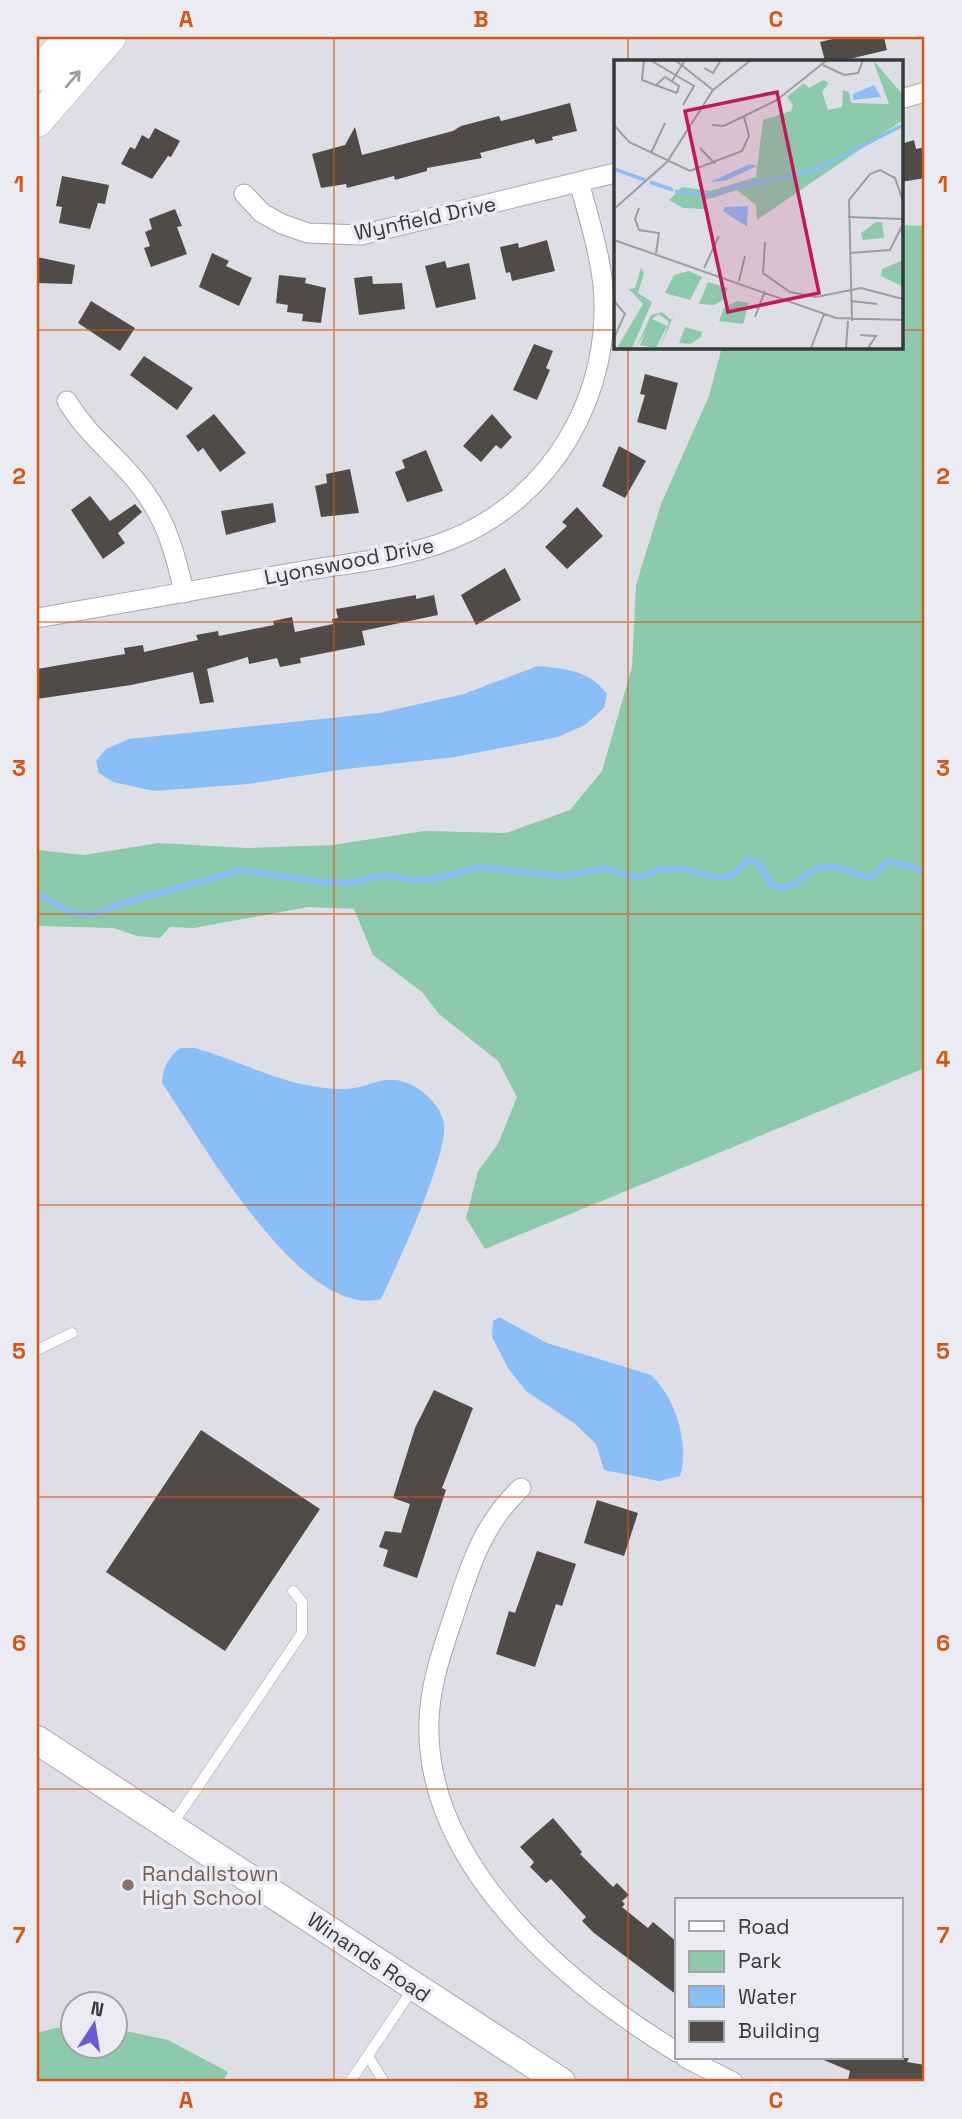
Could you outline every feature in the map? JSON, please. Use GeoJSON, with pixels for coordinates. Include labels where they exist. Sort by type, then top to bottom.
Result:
{"type":"FeatureCollection","features":[{"type":"Feature","properties":{"kind":"main road"},"geometry":{"type":"LineString","coordinates":[[37,75],[71,37]]}},
{"type":"Feature","properties":{"kind":"main road"},"geometry":{"type":"LineString","coordinates":[[37,121],[110,37]]}},
{"type":"Feature","properties":{"kind":"street"},"geometry":{"type":"LineString","coordinates":[[902,99],[925,92]]}},
{"type":"Feature","properties":{"kind":"street","name":"Wynfield Drive"},"geometry":{"type":"LineString","coordinates":[[244,194],[262,213],[282,224],[308,233],[361,235],[614,173]]}},
{"type":"Feature","properties":{"kind":"street","name":"Lyonswood Drive"},"geometry":{"type":"LineString","coordinates":[[37,618],[412,552],[483,526],[538,480],[580,420],[593,387],[604,318],[603,283],[579,182]]}},
{"type":"Feature","properties":{"kind":"street"},"geometry":{"type":"LineString","coordinates":[[67,401],[80,424],[123,466],[158,511],[172,541],[184,593]]}},
{"type":"Feature","properties":{"kind":"street"},"geometry":{"type":"LineString","coordinates":[[521,1488],[501,1506],[475,1551],[432,1687],[429,1723],[440,1797],[466,1858],[490,1893],[586,1986],[675,2051]]}},
{"type":"Feature","properties":{"kind":"street","name":"Winands Road"},"geometry":{"type":"LineString","coordinates":[[37,1740],[561,2082]]}},
{"type":"Feature","properties":{"kind":"street"},"geometry":{"type":"LineString","coordinates":[[690,2060],[733,2082]]}},
{"type":"Feature","properties":{"kind":"lane"},"geometry":{"type":"LineString","coordinates":[[37,1350],[72,1333]]}},
{"type":"Feature","properties":{"kind":"lane"},"geometry":{"type":"LineString","coordinates":[[172,1826],[302,1633],[302,1602],[293,1591]]}},
{"type":"Feature","properties":{"kind":"lane"},"geometry":{"type":"LineString","coordinates":[[351,2082],[414,1987]]}},
{"type":"Feature","properties":{"kind":"lane"},"geometry":{"type":"LineString","coordinates":[[368,2056],[384,2082]]}},
{"type":"Feature","properties":{"kind":"green space"},"geometry":{"type":"Polygon","coordinates":[[[902,225],[925,226],[925,1068],[485,1249],[466,1218],[478,1171],[498,1144],[517,1097],[498,1061],[439,1014],[422,992],[373,955],[354,909],[308,907],[194,928],[170,927],[160,938],[137,936],[114,928],[37,926],[37,850],[84,855],[159,843],[247,848],[332,845],[424,831],[506,833],[570,810],[602,771],[632,667],[636,585],[661,504],[709,396],[722,348],[902,348],[902,225]]]}},
{"type":"Feature","properties":{"kind":"green space"},"geometry":{"type":"Polygon","coordinates":[[[60,2028],[60,2060],[130,2060],[130,2032],[168,2040],[228,2072],[223,2082],[37,2082],[37,2033],[60,2028]]]}},
{"type":"Feature","properties":{"kind":"water"},"geometry":{"type":"Polygon","coordinates":[[[538,666],[576,672],[593,680],[607,694],[604,708],[585,725],[558,737],[455,757],[346,769],[248,784],[154,791],[113,782],[99,773],[96,761],[106,749],[129,739],[379,713],[464,694],[538,666]]]}},
{"type":"Feature","properties":{"kind":"water"},"geometry":{"type":"Polygon","coordinates":[[[180,1048],[195,1048],[274,1076],[320,1087],[348,1089],[395,1080],[419,1089],[433,1101],[444,1124],[438,1160],[420,1211],[381,1299],[350,1298],[319,1282],[287,1255],[256,1220],[162,1083],[167,1063],[180,1048]]]}},
{"type":"Feature","properties":{"kind":"water"},"geometry":{"type":"Polygon","coordinates":[[[499,1317],[547,1343],[651,1375],[667,1396],[678,1422],[683,1450],[680,1476],[659,1481],[604,1470],[596,1444],[574,1423],[526,1391],[508,1368],[492,1337],[493,1321],[499,1317]]]}},
{"type":"Feature","properties":{"kind":"building"},"geometry":{"type":"Polygon","coordinates":[[[841,37],[884,37],[887,50],[845,60],[825,60],[820,42],[841,37]]]}},
{"type":"Feature","properties":{"kind":"building"},"geometry":{"type":"Polygon","coordinates":[[[570,103],[577,131],[552,137],[553,140],[536,144],[534,139],[480,153],[482,158],[427,168],[427,171],[395,180],[394,176],[347,188],[346,184],[321,188],[312,154],[345,145],[355,127],[362,155],[499,116],[501,121],[570,103]]]}},
{"type":"Feature","properties":{"kind":"building"},"geometry":{"type":"Polygon","coordinates":[[[155,128],[180,141],[171,157],[168,156],[152,179],[121,164],[130,147],[135,149],[142,135],[149,139],[155,128]]]}},
{"type":"Feature","properties":{"kind":"building"},"geometry":{"type":"Polygon","coordinates":[[[914,140],[916,149],[925,147],[925,178],[902,182],[902,144],[914,140]]]}},
{"type":"Feature","properties":{"kind":"building"},"geometry":{"type":"Polygon","coordinates":[[[62,176],[109,185],[105,204],[98,203],[90,229],[59,223],[62,207],[56,206],[62,176]]]}},
{"type":"Feature","properties":{"kind":"building"},"geometry":{"type":"Polygon","coordinates":[[[175,209],[182,226],[177,227],[187,254],[151,267],[144,248],[150,246],[145,232],[152,229],[149,219],[175,209]]]}},
{"type":"Feature","properties":{"kind":"building"},"geometry":{"type":"Polygon","coordinates":[[[547,240],[555,271],[512,281],[510,272],[506,273],[500,247],[518,243],[519,248],[547,240]]]}},
{"type":"Feature","properties":{"kind":"building"},"geometry":{"type":"Polygon","coordinates":[[[212,253],[229,261],[226,266],[252,278],[239,306],[199,287],[212,253]]]}},
{"type":"Feature","properties":{"kind":"building"},"geometry":{"type":"Polygon","coordinates":[[[37,257],[75,265],[72,284],[37,283],[37,257]]]}},
{"type":"Feature","properties":{"kind":"building"},"geometry":{"type":"Polygon","coordinates":[[[445,261],[447,268],[469,263],[476,299],[436,308],[425,266],[445,261]]]}},
{"type":"Feature","properties":{"kind":"building"},"geometry":{"type":"Polygon","coordinates":[[[279,275],[306,278],[305,283],[326,288],[321,323],[302,321],[303,314],[287,312],[288,305],[276,303],[279,275]]]}},
{"type":"Feature","properties":{"kind":"building"},"geometry":{"type":"Polygon","coordinates":[[[372,276],[373,284],[402,283],[405,309],[359,315],[354,278],[372,276]]]}},
{"type":"Feature","properties":{"kind":"building"},"geometry":{"type":"Polygon","coordinates":[[[91,301],[135,328],[120,351],[78,323],[91,301]]]}},
{"type":"Feature","properties":{"kind":"building"},"geometry":{"type":"Polygon","coordinates":[[[534,344],[553,351],[546,368],[550,370],[537,400],[513,390],[534,344]]]}},
{"type":"Feature","properties":{"kind":"building"},"geometry":{"type":"Polygon","coordinates":[[[144,356],[193,388],[177,410],[130,375],[144,356]]]}},
{"type":"Feature","properties":{"kind":"building"},"geometry":{"type":"Polygon","coordinates":[[[645,374],[678,383],[666,430],[637,422],[645,395],[640,394],[645,374]]]}},
{"type":"Feature","properties":{"kind":"building"},"geometry":{"type":"Polygon","coordinates":[[[214,414],[246,453],[220,472],[203,448],[198,452],[186,436],[214,414]]]}},
{"type":"Feature","properties":{"kind":"building"},"geometry":{"type":"Polygon","coordinates":[[[492,414],[512,437],[501,449],[496,445],[481,462],[463,446],[492,414]]]}},
{"type":"Feature","properties":{"kind":"building"},"geometry":{"type":"Polygon","coordinates":[[[619,446],[646,461],[625,498],[602,486],[619,446]]]}},
{"type":"Feature","properties":{"kind":"building"},"geometry":{"type":"Polygon","coordinates":[[[426,450],[443,491],[407,502],[395,472],[405,468],[402,460],[426,450]]]}},
{"type":"Feature","properties":{"kind":"building"},"geometry":{"type":"Polygon","coordinates":[[[350,469],[359,513],[321,517],[315,486],[327,483],[326,474],[350,469]]]}},
{"type":"Feature","properties":{"kind":"building"},"geometry":{"type":"Polygon","coordinates":[[[90,496],[110,521],[135,504],[142,512],[118,533],[125,543],[103,559],[71,510],[90,496]]]}},
{"type":"Feature","properties":{"kind":"building"},"geometry":{"type":"Polygon","coordinates":[[[273,503],[276,522],[226,535],[221,511],[273,503]]]}},
{"type":"Feature","properties":{"kind":"building"},"geometry":{"type":"Polygon","coordinates":[[[577,507],[603,536],[567,569],[545,547],[567,526],[562,522],[577,507]]]}},
{"type":"Feature","properties":{"kind":"building"},"geometry":{"type":"Polygon","coordinates":[[[505,568],[521,600],[476,625],[461,595],[505,568]]]}},
{"type":"Feature","properties":{"kind":"building"},"geometry":{"type":"Polygon","coordinates":[[[416,595],[416,599],[434,595],[438,615],[362,631],[365,645],[300,658],[301,663],[280,667],[277,658],[249,664],[248,657],[207,669],[214,702],[200,704],[193,672],[131,685],[37,699],[37,669],[125,654],[124,648],[143,645],[144,652],[198,640],[196,635],[218,631],[219,636],[274,625],[273,621],[292,617],[295,632],[333,624],[332,619],[338,618],[336,609],[416,595]]]}},
{"type":"Feature","properties":{"kind":"building"},"geometry":{"type":"Polygon","coordinates":[[[434,1390],[473,1408],[442,1488],[446,1490],[417,1578],[383,1566],[388,1550],[379,1547],[385,1531],[401,1533],[410,1504],[393,1498],[415,1428],[434,1390]]]}},
{"type":"Feature","properties":{"kind":"building"},"geometry":{"type":"Polygon","coordinates":[[[201,1430],[320,1509],[225,1651],[106,1572],[201,1430]]]}},
{"type":"Feature","properties":{"kind":"building"},"geometry":{"type":"Polygon","coordinates":[[[597,1500],[638,1513],[624,1556],[584,1543],[597,1500]]]}},
{"type":"Feature","properties":{"kind":"building"},"geometry":{"type":"Polygon","coordinates":[[[537,1551],[576,1564],[562,1606],[556,1604],[535,1667],[496,1654],[509,1611],[515,1613],[537,1551]]]}},
{"type":"Feature","properties":{"kind":"building"},"geometry":{"type":"Polygon","coordinates":[[[553,1818],[582,1852],[580,1854],[613,1887],[617,1883],[629,1895],[622,1901],[625,1904],[622,1907],[648,1928],[653,1922],[675,1940],[675,1994],[594,1933],[582,1921],[586,1917],[551,1879],[546,1883],[530,1867],[534,1862],[520,1847],[553,1818]]]}},
{"type":"Feature","properties":{"kind":"building"},"geometry":{"type":"Polygon","coordinates":[[[909,2058],[907,2062],[925,2065],[925,2082],[856,2082],[848,2080],[850,2071],[824,2060],[909,2058]]]}},
{"type":"Feature","properties":{"kind":"waterway"},"geometry":{"type":"LineString","coordinates":[[37,893],[72,913],[93,915],[123,903],[241,870],[329,883],[350,883],[382,875],[413,880],[438,878],[478,867],[562,876],[604,868],[637,878],[660,869],[682,869],[720,878],[733,875],[748,859],[759,865],[770,882],[778,887],[790,886],[816,869],[828,866],[870,878],[889,861],[913,867],[925,874]]}},
{"type":"Feature","properties":{"kind":"place","name":"Randallstown High School"},"geometry":{"type":"Point","coordinates":[128,1885]}}]}
